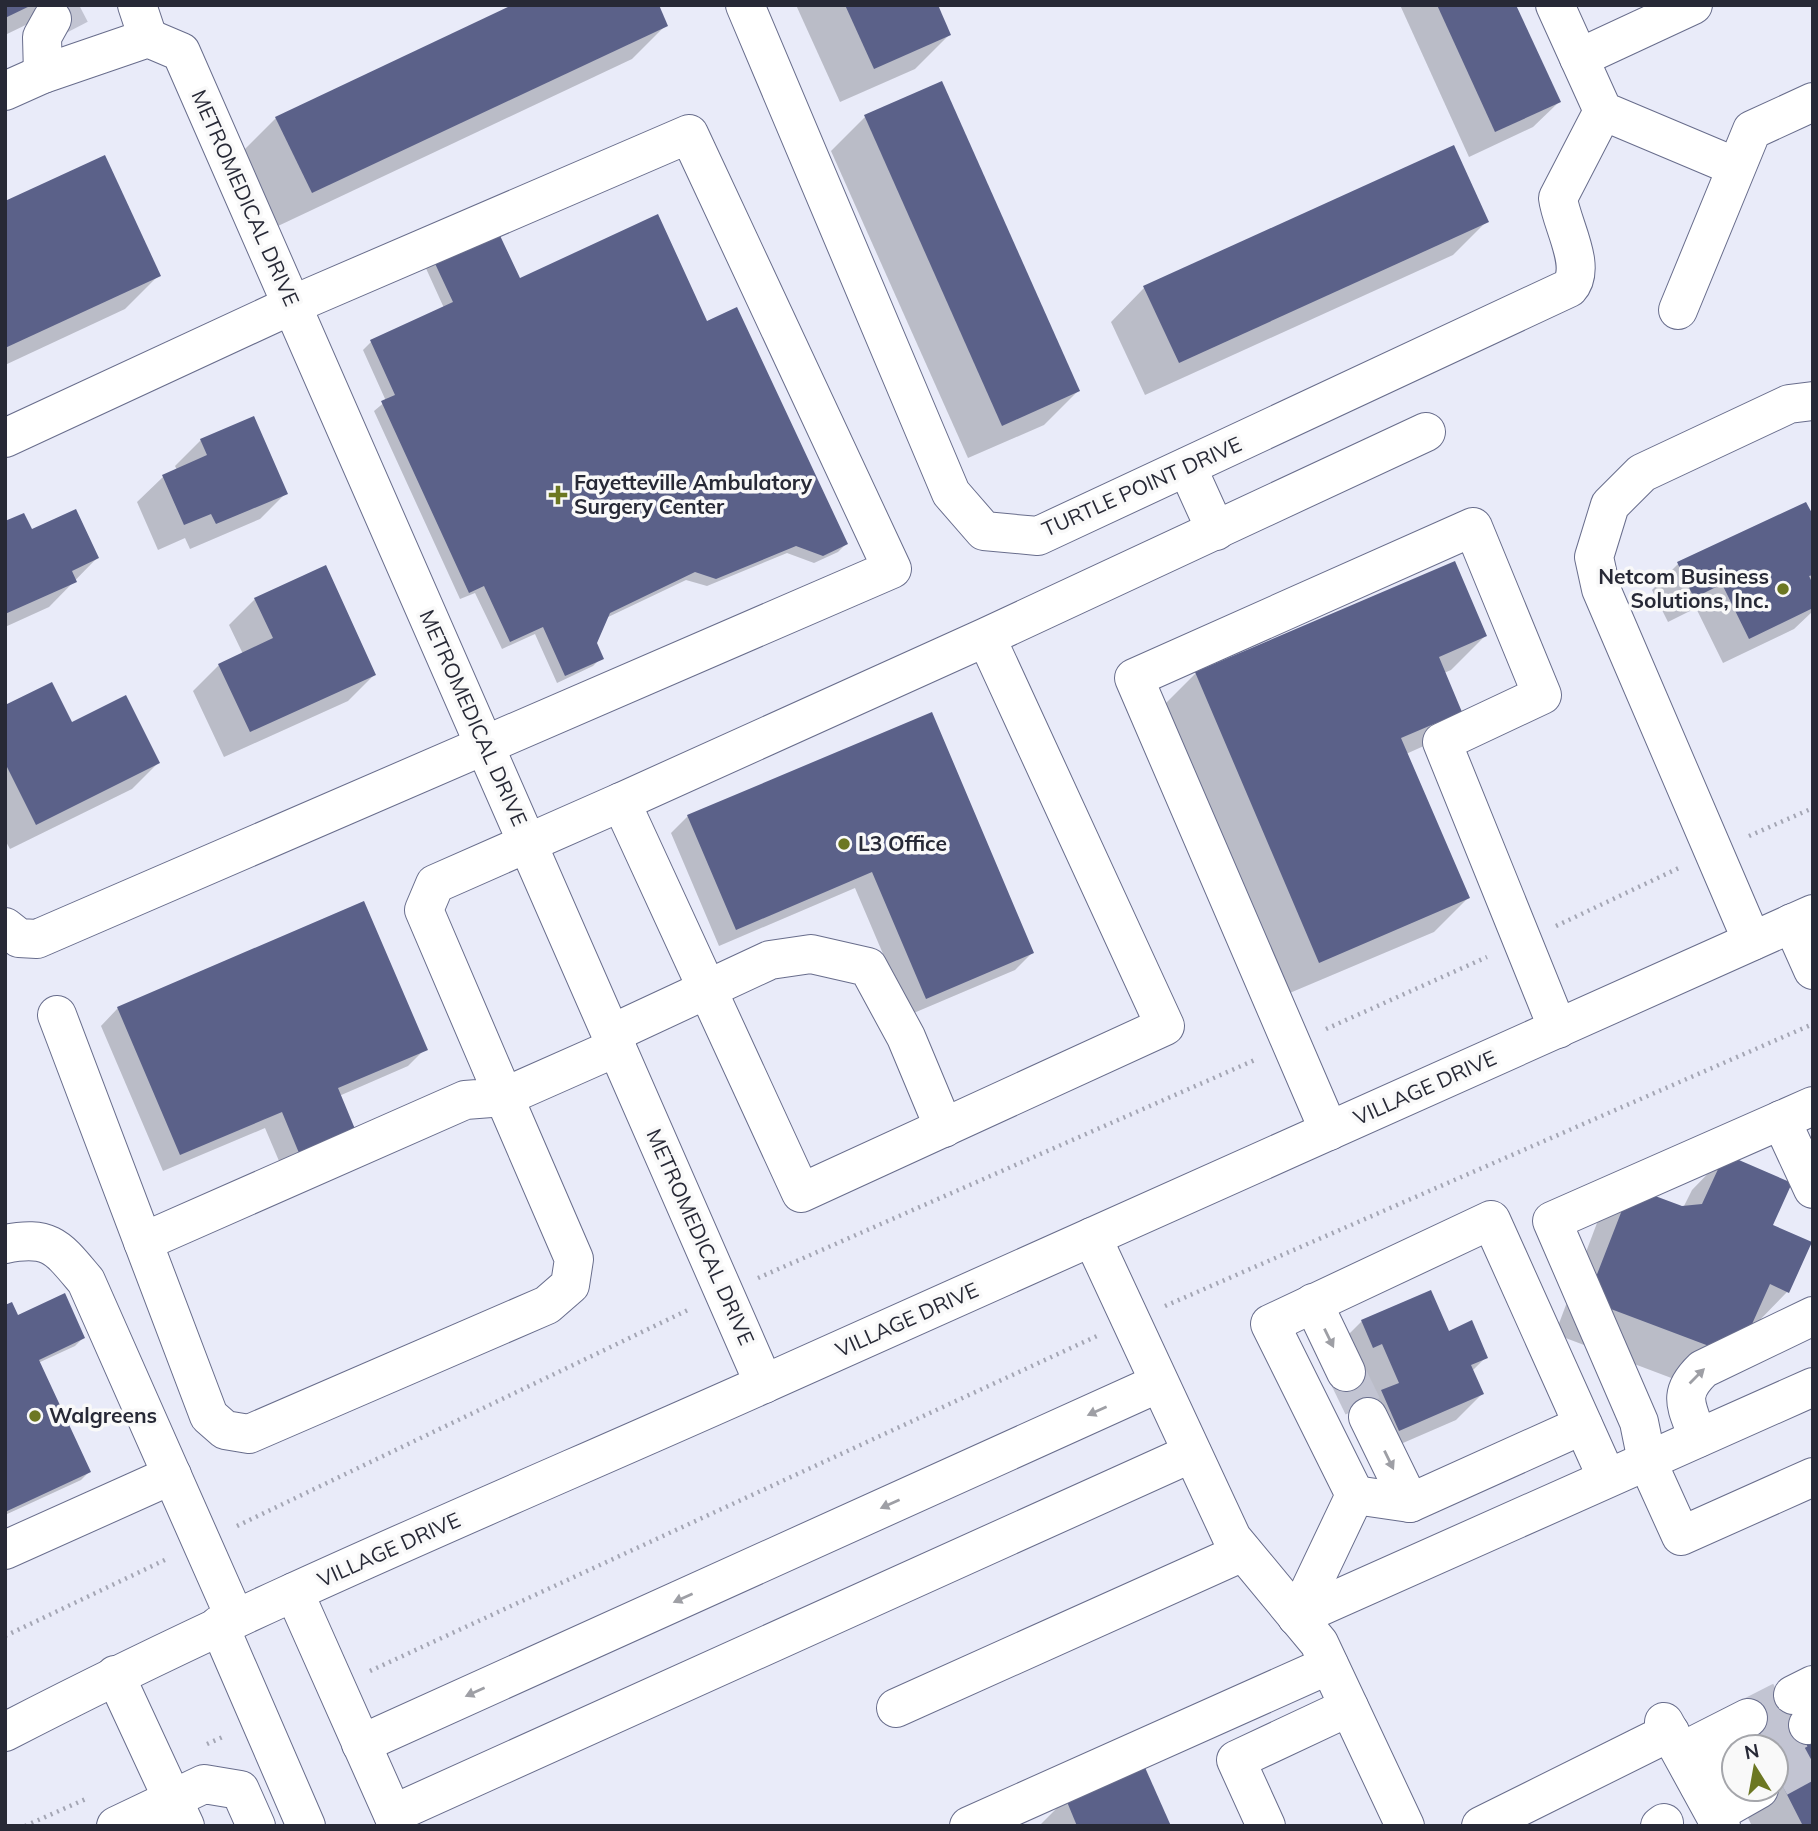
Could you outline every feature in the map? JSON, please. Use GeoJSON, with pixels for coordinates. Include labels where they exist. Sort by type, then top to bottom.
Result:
{"type":"FeatureCollection","features":[{"type":"Feature","properties":{"kind":"street","name":"TURTLE POINT DRIVE"},"geometry":{"type":"LineString","coordinates":[[745,5],[951,493],[984,531],[1038,536],[1569,288],[1577,266],[1560,213],[1558,198],[1603,111]]}},
{"type":"Feature","properties":{"kind":"street"},"geometry":{"type":"LineString","coordinates":[[1555,5],[1603,111],[1736,167]]}},
{"type":"Feature","properties":{"kind":"street"},"geometry":{"type":"LineString","coordinates":[[1579,58],[1693,5]]}},
{"type":"Feature","properties":{"kind":"street"},"geometry":{"type":"LineString","coordinates":[[43,74],[43,37],[52,19]]}},
{"type":"Feature","properties":{"kind":"street"},"geometry":{"type":"LineString","coordinates":[[5,90],[155,32]]}},
{"type":"Feature","properties":{"kind":"street","name":"METROMEDICAL DRIVE"},"geometry":{"type":"LineString","coordinates":[[155,32],[292,305],[765,1384]]}},
{"type":"Feature","properties":{"kind":"street"},"geometry":{"type":"LineString","coordinates":[[1678,310],[1752,130],[1813,102]]}},
{"type":"Feature","properties":{"kind":"street"},"geometry":{"type":"LineString","coordinates":[[5,438],[292,305],[689,134],[892,569],[37,939],[19,938],[5,927]]}},
{"type":"Feature","properties":{"kind":"street"},"geometry":{"type":"LineString","coordinates":[[1752,941],[1601,589],[1594,557],[1610,505],[1642,473],[1789,404],[1813,401]]}},
{"type":"Feature","properties":{"kind":"street"},"geometry":{"type":"LineString","coordinates":[[57,1016],[209,1416],[225,1430],[249,1434],[547,1305],[570,1285],[573,1259],[424,910],[435,884],[528,845],[986,637],[1426,432]]}},
{"type":"Feature","properties":{"kind":"street"},"geometry":{"type":"LineString","coordinates":[[1187,467],[1216,531]]}},
{"type":"Feature","properties":{"kind":"street"},"geometry":{"type":"LineString","coordinates":[[1329,1131],[1134,678],[1473,527],[1542,695],[1442,742],[1558,1029]]}},
{"type":"Feature","properties":{"kind":"street"},"geometry":{"type":"LineString","coordinates":[[621,802],[801,1193],[1165,1026],[986,637]]}},
{"type":"Feature","properties":{"kind":"street"},"geometry":{"type":"LineString","coordinates":[[1802,918],[1813,970]]}},
{"type":"Feature","properties":{"kind":"street","name":"VILLAGE DRIVE"},"geometry":{"type":"LineString","coordinates":[[5,1732],[115,1675],[227,1622],[765,1384],[1802,918]]}},
{"type":"Feature","properties":{"kind":"street"},"geometry":{"type":"LineString","coordinates":[[142,1242],[465,1100],[504,1097],[770,960],[811,954],[867,967],[906,1037],[944,1128]]}},
{"type":"Feature","properties":{"kind":"street"},"geometry":{"type":"LineString","coordinates":[[1813,1189],[1797,1113],[1552,1220],[1639,1422],[1647,1461],[1681,1536],[1813,1477]]}},
{"type":"Feature","properties":{"kind":"street"},"geometry":{"type":"LineString","coordinates":[[1355,1495],[1270,1324],[1491,1220],[1607,1478]]}},
{"type":"Feature","properties":{"kind":"street"},"geometry":{"type":"LineString","coordinates":[[1092,1237],[1232,1538],[1319,1643],[1405,1826]]}},
{"type":"Feature","properties":{"kind":"street"},"geometry":{"type":"LineString","coordinates":[[5,1244],[28,1239],[58,1248],[86,1281],[202,1542],[260,1720],[306,1826]]}},
{"type":"Feature","properties":{"kind":"street"},"geometry":{"type":"LineString","coordinates":[[1313,1303],[1346,1372]]}},
{"type":"Feature","properties":{"kind":"street"},"geometry":{"type":"LineString","coordinates":[[1698,1438],[1686,1395],[1689,1382],[1703,1369],[1813,1316]]}},
{"type":"Feature","properties":{"kind":"street"},"geometry":{"type":"LineString","coordinates":[[361,1744],[1159,1382]]}},
{"type":"Feature","properties":{"kind":"street"},"geometry":{"type":"LineString","coordinates":[[1297,1617],[1813,1387]]}},
{"type":"Feature","properties":{"kind":"street"},"geometry":{"type":"LineString","coordinates":[[1368,1417],[1410,1503]]}},
{"type":"Feature","properties":{"kind":"street"},"geometry":{"type":"LineString","coordinates":[[1355,1495],[1410,1503],[1583,1425]]}},
{"type":"Feature","properties":{"kind":"street"},"geometry":{"type":"LineString","coordinates":[[294,1592],[395,1820],[1192,1453]]}},
{"type":"Feature","properties":{"kind":"street"},"geometry":{"type":"LineString","coordinates":[[5,1550],[172,1475]]}},
{"type":"Feature","properties":{"kind":"street"},"geometry":{"type":"LineString","coordinates":[[1297,1617],[1355,1495]]}},
{"type":"Feature","properties":{"kind":"street"},"geometry":{"type":"LineString","coordinates":[[896,1708],[1243,1552]]}},
{"type":"Feature","properties":{"kind":"street"},"geometry":{"type":"LineString","coordinates":[[985,1823],[1329,1665]]}},
{"type":"Feature","properties":{"kind":"street"},"geometry":{"type":"LineString","coordinates":[[115,1675],[185,1793],[209,1826]]}},
{"type":"Feature","properties":{"kind":"street"},"geometry":{"type":"LineString","coordinates":[[1266,1826],[1236,1760],[1349,1707]]}},
{"type":"Feature","properties":{"kind":"street"},"geometry":{"type":"LineString","coordinates":[[1481,1826],[1672,1735],[1748,1718]]}},
{"type":"Feature","properties":{"kind":"street"},"geometry":{"type":"LineString","coordinates":[[1672,1735],[1712,1808]]}},
{"type":"Feature","properties":{"kind":"street"},"geometry":{"type":"LineString","coordinates":[[116,1826],[185,1793],[240,1790],[256,1826]]}},
{"type":"Feature","properties":{"kind":"street"},"geometry":{"type":"LineString","coordinates":[[1712,1808],[1720,1792]]}},
{"type":"Feature","properties":{"kind":"street"},"geometry":{"type":"LineString","coordinates":[[185,1793],[231,1826]]}},
{"type":"Feature","properties":{"kind":"path"},"geometry":{"type":"LineString","coordinates":[[5,1636],[725,1292],[1292,1044],[1813,808]]}},
{"type":"Feature","properties":{"kind":"path"},"geometry":{"type":"LineString","coordinates":[[336,1686],[1130,1321],[1813,1024]]}},
{"type":"Feature","properties":{"kind":"path"},"geometry":{"type":"LineString","coordinates":[[185,1793],[260,1720]]}},
{"type":"Feature","properties":{"kind":"path"},"geometry":{"type":"LineString","coordinates":[[25,1826],[98,1793]]}},
{"type":"Feature","properties":{"kind":"building"},"geometry":{"type":"Polygon","coordinates":[[[5,5],[32,5],[5,18],[5,5]]]}},
{"type":"Feature","properties":{"kind":"building"},"geometry":{"type":"Polygon","coordinates":[[[512,5],[659,5],[668,26],[312,193],[275,117],[512,5]]]}},
{"type":"Feature","properties":{"kind":"building"},"geometry":{"type":"Polygon","coordinates":[[[845,5],[938,5],[951,35],[874,69],[845,5]]]}},
{"type":"Feature","properties":{"kind":"building"},"geometry":{"type":"Polygon","coordinates":[[[1437,5],[1516,5],[1561,102],[1495,132],[1437,5]]]}},
{"type":"Feature","properties":{"kind":"building"},"geometry":{"type":"Polygon","coordinates":[[[942,81],[1080,391],[1002,426],[864,115],[942,81]]]}},
{"type":"Feature","properties":{"kind":"building"},"geometry":{"type":"Polygon","coordinates":[[[1454,145],[1489,222],[1179,363],[1143,286],[1454,145]]]}},
{"type":"Feature","properties":{"kind":"building"},"geometry":{"type":"Polygon","coordinates":[[[105,155],[161,276],[5,348],[5,201],[105,155]]]}},
{"type":"Feature","properties":{"kind":"building"},"geometry":{"type":"Polygon","coordinates":[[[658,214],[707,321],[737,307],[848,544],[823,556],[796,546],[716,579],[695,572],[610,613],[597,643],[604,659],[565,676],[543,627],[510,642],[484,586],[469,593],[381,401],[395,395],[370,340],[453,302],[431,255],[495,225],[520,278],[658,214]]]}},
{"type":"Feature","properties":{"kind":"building"},"geometry":{"type":"Polygon","coordinates":[[[254,416],[288,494],[216,524],[211,514],[184,525],[162,475],[207,455],[200,439],[254,416]]]}},
{"type":"Feature","properties":{"kind":"building"},"geometry":{"type":"Polygon","coordinates":[[[1806,502],[1813,515],[1813,575],[1809,576],[1813,584],[1813,608],[1749,639],[1722,584],[1694,598],[1677,562],[1806,502]]]}},
{"type":"Feature","properties":{"kind":"building"},"geometry":{"type":"Polygon","coordinates":[[[76,509],[99,558],[72,571],[77,582],[5,614],[5,521],[24,513],[32,529],[76,509]]]}},
{"type":"Feature","properties":{"kind":"building"},"geometry":{"type":"Polygon","coordinates":[[[1455,561],[1487,636],[1439,657],[1462,712],[1401,738],[1470,898],[1319,963],[1195,672],[1455,561]]]}},
{"type":"Feature","properties":{"kind":"building"},"geometry":{"type":"Polygon","coordinates":[[[326,565],[376,675],[250,732],[218,664],[273,638],[254,598],[326,565]]]}},
{"type":"Feature","properties":{"kind":"building"},"geometry":{"type":"Polygon","coordinates":[[[52,682],[72,722],[126,695],[160,763],[36,825],[5,763],[5,705],[52,682]]]}},
{"type":"Feature","properties":{"kind":"building","name":"L3 Office"},"geometry":{"type":"Polygon","coordinates":[[[932,712],[1034,953],[926,999],[872,872],[736,930],[687,815],[932,712]]]}},
{"type":"Feature","properties":{"kind":"building"},"geometry":{"type":"Polygon","coordinates":[[[364,901],[428,1050],[338,1088],[355,1129],[299,1153],[282,1112],[180,1155],[117,1007],[364,901]]]}},
{"type":"Feature","properties":{"kind":"building"},"geometry":{"type":"Polygon","coordinates":[[[1725,1154],[1792,1183],[1773,1225],[1812,1242],[1789,1293],[1770,1284],[1748,1333],[1709,1346],[1587,1300],[1631,1187],[1682,1206],[1702,1204],[1725,1154]]]}},
{"type":"Feature","properties":{"kind":"building"},"geometry":{"type":"Polygon","coordinates":[[[1431,1290],[1449,1331],[1472,1320],[1488,1358],[1471,1365],[1484,1394],[1399,1431],[1381,1390],[1399,1383],[1382,1344],[1373,1348],[1361,1320],[1431,1290]]]}},
{"type":"Feature","properties":{"kind":"building","name":"Walgreens"},"geometry":{"type":"Polygon","coordinates":[[[65,1293],[85,1338],[39,1360],[91,1472],[5,1512],[5,1305],[12,1302],[18,1315],[65,1293]]]}},
{"type":"Feature","properties":{"kind":"building"},"geometry":{"type":"Polygon","coordinates":[[[1791,1690],[1813,1734],[1813,1826],[1803,1826],[1790,1800],[1790,1733],[1756,1733],[1746,1712],[1791,1690]]]}},
{"type":"Feature","properties":{"kind":"building"},"geometry":{"type":"Polygon","coordinates":[[[1143,1763],[1171,1826],[1077,1826],[1065,1797],[1143,1763]]]}},
{"type":"Feature","properties":{"kind":"tunnel"},"geometry":{"type":"LineString","coordinates":[[52,19],[79,5]]}},
{"type":"Feature","properties":{"kind":"tunnel"},"geometry":{"type":"LineString","coordinates":[[1346,1372],[1368,1417]]}},
{"type":"Feature","properties":{"kind":"tunnel"},"geometry":{"type":"LineString","coordinates":[[1748,1718],[1793,1695]]}},
{"type":"Feature","properties":{"kind":"tunnel"},"geometry":{"type":"LineString","coordinates":[[1790,1734],[1808,1725]]}},
{"type":"Feature","properties":{"kind":"tunnel"},"geometry":{"type":"LineString","coordinates":[[1790,1771],[1813,1759]]}},
{"type":"Feature","properties":{"kind":"place","name":"Fayetteville Ambulatory Surgery Center"},"geometry":{"type":"Point","coordinates":[558,495]}},
{"type":"Feature","properties":{"kind":"place","name":"Netcom Business Solutions, Inc."},"geometry":{"type":"Point","coordinates":[1783,589]}},
{"type":"Feature","properties":{"kind":"place","name":"L3 Office"},"geometry":{"type":"Point","coordinates":[844,844]}},
{"type":"Feature","properties":{"kind":"place","name":"Walgreens"},"geometry":{"type":"Point","coordinates":[35,1416]}}]}
